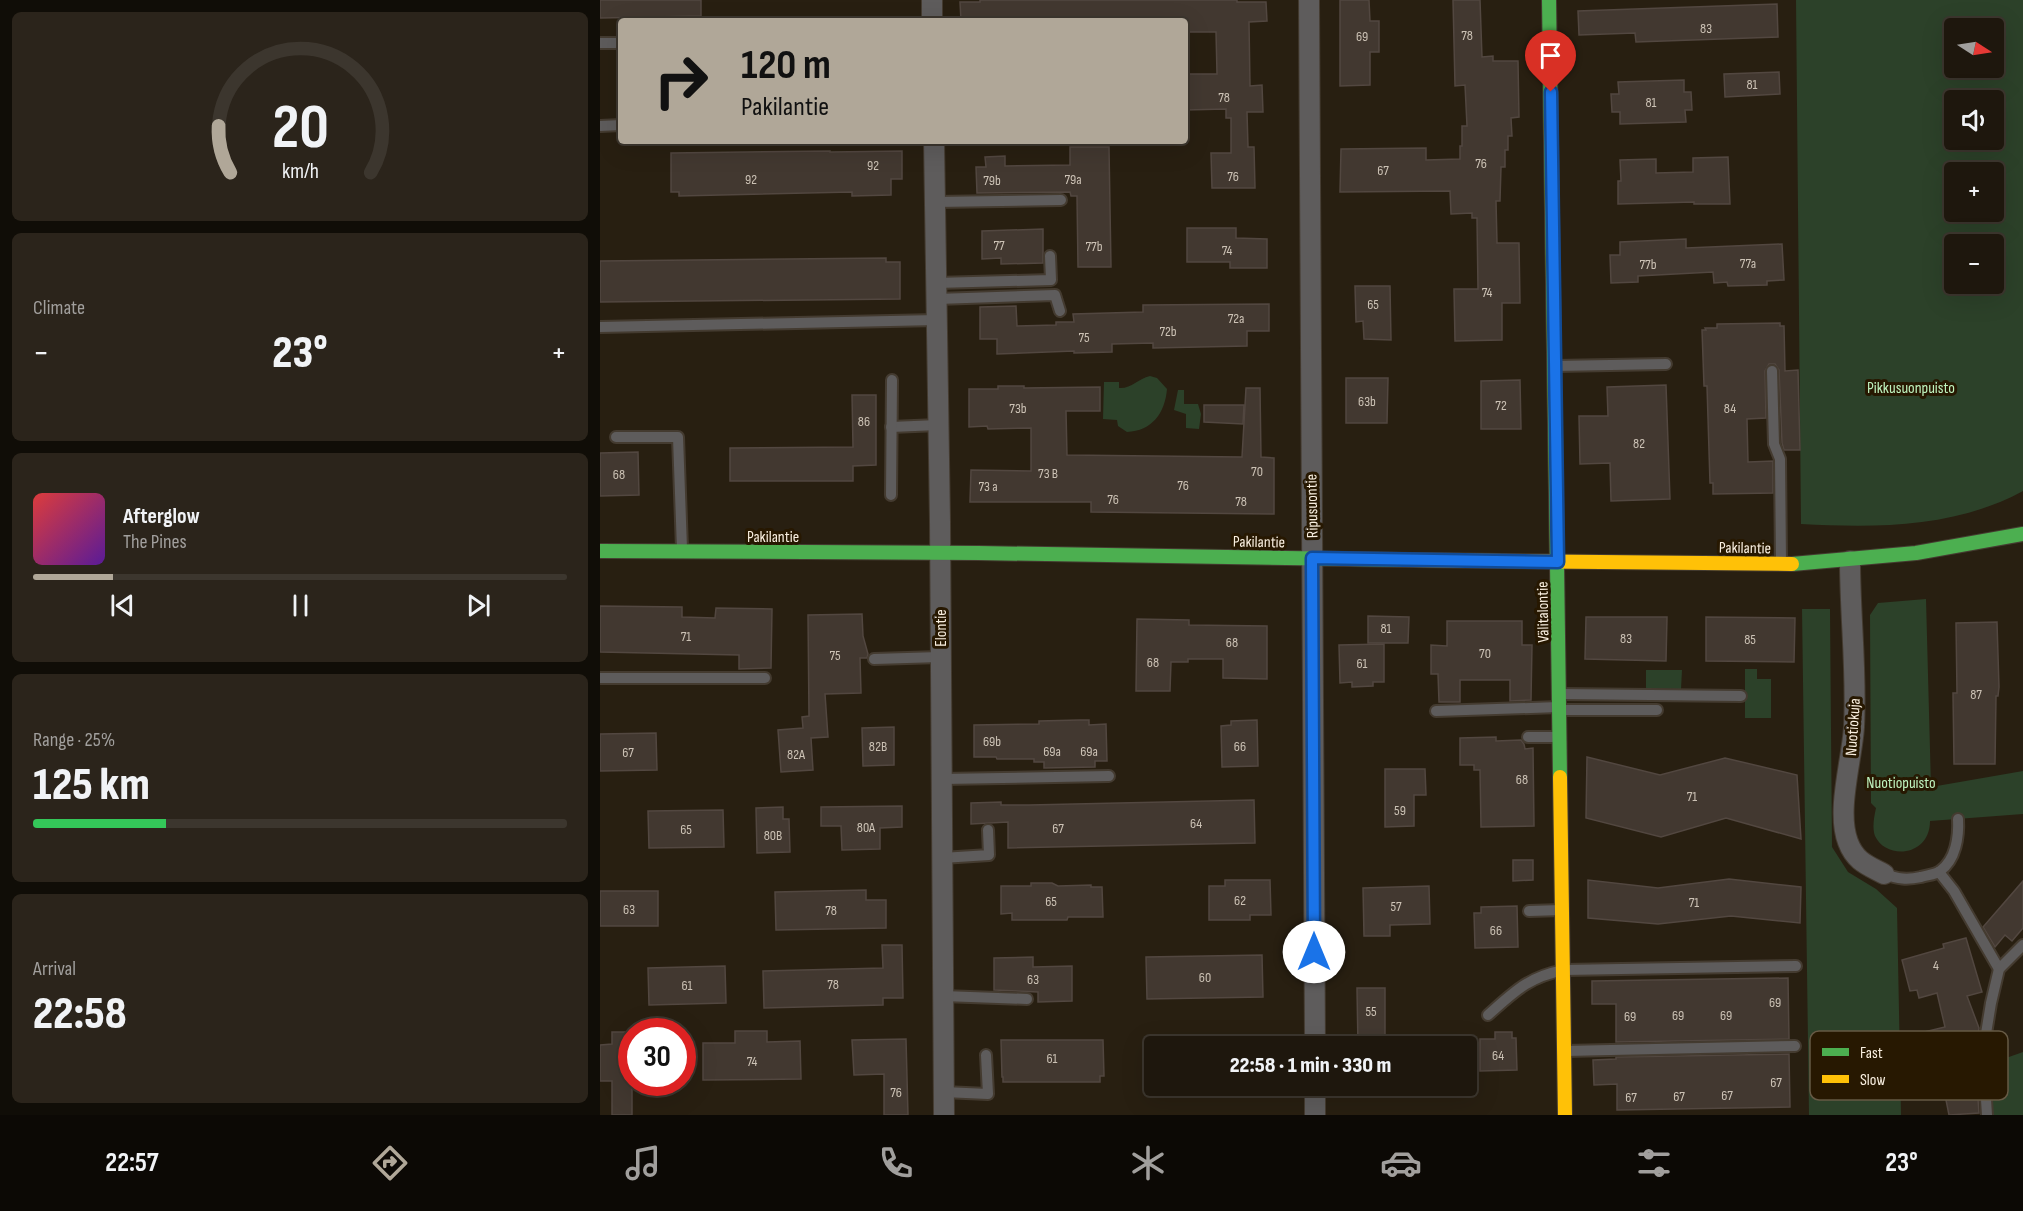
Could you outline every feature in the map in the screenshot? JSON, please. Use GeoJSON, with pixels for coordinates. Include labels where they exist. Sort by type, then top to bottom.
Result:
{"type":"FeatureCollection","features":[{"type":"Feature","properties":{"kind":"main road","name":"Välitalontie"},"geometry":{"type":"LineString","coordinates":[[1549,0],[1565,1115]]}},
{"type":"Feature","properties":{"kind":"main road","name":"Pakilantie"},"geometry":{"type":"LineString","coordinates":[[600,551],[1781,564],[1850,561],[1958,547],[2023,534]]}},
{"type":"Feature","properties":{"kind":"street"},"geometry":{"type":"LineString","coordinates":[[932,0],[932,18]]}},
{"type":"Feature","properties":{"kind":"street","name":"Ripusuontie"},"geometry":{"type":"LineString","coordinates":[[1309,0],[1315,1036]]}},
{"type":"Feature","properties":{"kind":"street","name":"Elontie"},"geometry":{"type":"LineString","coordinates":[[934,144],[944,1115]]}},
{"type":"Feature","properties":{"kind":"street","name":"Nuotiokuja"},"geometry":{"type":"LineString","coordinates":[[1850,561],[1854,728],[1844,822],[1848,842],[1860,862],[1884,874]]}},
{"type":"Feature","properties":{"kind":"street"},"geometry":{"type":"LineString","coordinates":[[1315,1096],[1315,1115]]}},
{"type":"Feature","properties":{"kind":"lane"},"geometry":{"type":"LineString","coordinates":[[600,44],[618,43]]}},
{"type":"Feature","properties":{"kind":"lane"},"geometry":{"type":"LineString","coordinates":[[600,126],[618,125]]}},
{"type":"Feature","properties":{"kind":"lane"},"geometry":{"type":"LineString","coordinates":[[935,202],[1061,200]]}},
{"type":"Feature","properties":{"kind":"lane"},"geometry":{"type":"LineString","coordinates":[[937,291],[1051,280],[1050,255]]}},
{"type":"Feature","properties":{"kind":"lane"},"geometry":{"type":"LineString","coordinates":[[937,291],[1055,296],[1060,311]]}},
{"type":"Feature","properties":{"kind":"lane"},"geometry":{"type":"LineString","coordinates":[[600,327],[937,320]]}},
{"type":"Feature","properties":{"kind":"lane"},"geometry":{"type":"LineString","coordinates":[[1555,366],[1666,364]]}},
{"type":"Feature","properties":{"kind":"lane"},"geometry":{"type":"LineString","coordinates":[[1772,371],[1774,444],[1780,459],[1781,564]]}},
{"type":"Feature","properties":{"kind":"lane"},"geometry":{"type":"LineString","coordinates":[[891,495],[892,380]]}},
{"type":"Feature","properties":{"kind":"lane"},"geometry":{"type":"LineString","coordinates":[[891,427],[938,425]]}},
{"type":"Feature","properties":{"kind":"lane"},"geometry":{"type":"LineString","coordinates":[[616,437],[678,437],[682,552]]}},
{"type":"Feature","properties":{"kind":"lane"},"geometry":{"type":"LineString","coordinates":[[874,659],[940,657]]}},
{"type":"Feature","properties":{"kind":"lane"},"geometry":{"type":"LineString","coordinates":[[600,678],[765,678]]}},
{"type":"Feature","properties":{"kind":"lane"},"geometry":{"type":"LineString","coordinates":[[1436,711],[1741,696]]}},
{"type":"Feature","properties":{"kind":"lane"},"geometry":{"type":"LineString","coordinates":[[1560,704],[1657,710]]}},
{"type":"Feature","properties":{"kind":"lane"},"geometry":{"type":"LineString","coordinates":[[1528,737],[1560,737]]}},
{"type":"Feature","properties":{"kind":"lane"},"geometry":{"type":"LineString","coordinates":[[942,779],[1109,776]]}},
{"type":"Feature","properties":{"kind":"lane"},"geometry":{"type":"LineString","coordinates":[[1884,874],[1904,879],[1939,872],[1955,848],[1958,819]]}},
{"type":"Feature","properties":{"kind":"lane"},"geometry":{"type":"LineString","coordinates":[[942,858],[989,855],[988,830]]}},
{"type":"Feature","properties":{"kind":"lane"},"geometry":{"type":"LineString","coordinates":[[1939,872],[1954,891],[1999,969]]}},
{"type":"Feature","properties":{"kind":"lane"},"geometry":{"type":"LineString","coordinates":[[1529,911],[1563,910]]}},
{"type":"Feature","properties":{"kind":"lane"},"geometry":{"type":"LineString","coordinates":[[1987,1031],[1999,969],[2023,945]]}},
{"type":"Feature","properties":{"kind":"lane"},"geometry":{"type":"LineString","coordinates":[[1488,1015],[1520,987],[1542,974],[1564,970],[1796,966]]}},
{"type":"Feature","properties":{"kind":"lane"},"geometry":{"type":"LineString","coordinates":[[943,996],[1027,999]]}},
{"type":"Feature","properties":{"kind":"lane"},"geometry":{"type":"LineString","coordinates":[[1565,1051],[1795,1046]]}},
{"type":"Feature","properties":{"kind":"lane"},"geometry":{"type":"LineString","coordinates":[[944,1092],[988,1094],[986,1055]]}},
{"type":"Feature","properties":{"kind":"lane"},"geometry":{"type":"LineString","coordinates":[[1986,1100],[1987,1115]]}},
{"type":"Feature","properties":{"kind":"green space","name":"Pikkusuonpuisto"},"geometry":{"type":"Polygon","coordinates":[[[1796,0],[2023,0],[2023,491],[1997,503],[1943,519],[1858,526],[1801,524],[1796,0]]]}},
{"type":"Feature","properties":{"kind":"green space"},"geometry":{"type":"Polygon","coordinates":[[[1150,376],[1157,378],[1167,389],[1166,398],[1156,419],[1144,428],[1127,432],[1118,426],[1117,420],[1103,419],[1104,382],[1119,382],[1119,388],[1123,388],[1150,376]]]}},
{"type":"Feature","properties":{"kind":"green space"},"geometry":{"type":"Polygon","coordinates":[[[1178,390],[1184,390],[1184,404],[1198,404],[1201,414],[1199,429],[1186,428],[1186,414],[1174,410],[1178,390]]]}},
{"type":"Feature","properties":{"kind":"green space","name":"Nuotiopuisto"},"geometry":{"type":"Polygon","coordinates":[[[1926,599],[1931,787],[2023,771],[2023,814],[1930,821],[1928,833],[1923,842],[1907,851],[1897,851],[1881,844],[1874,830],[1876,808],[1871,803],[1870,615],[1878,603],[1926,599]]]}},
{"type":"Feature","properties":{"kind":"green space","name":"Nuotiopuisto"},"geometry":{"type":"Polygon","coordinates":[[[1802,609],[1830,609],[1832,847],[1848,872],[1876,889],[1897,908],[1899,1031],[1810,1031],[1810,1100],[1901,1100],[1901,1115],[1809,1115],[1802,609]]]}},
{"type":"Feature","properties":{"kind":"green space"},"geometry":{"type":"Polygon","coordinates":[[[1745,669],[1757,669],[1757,679],[1771,679],[1771,718],[1745,718],[1745,669]]]}},
{"type":"Feature","properties":{"kind":"green space"},"geometry":{"type":"Polygon","coordinates":[[[1646,670],[1682,670],[1681,689],[1646,688],[1646,670]]]}},
{"type":"Feature","properties":{"kind":"green space"},"geometry":{"type":"Polygon","coordinates":[[[2023,1052],[2023,1115],[1989,1115],[1989,1100],[2008,1100],[2008,1057],[2023,1052]]]}},
{"type":"Feature","properties":{"kind":"building"},"geometry":{"type":"Polygon","coordinates":[[[600,0],[701,0],[701,16],[600,18],[600,0]]]}},
{"type":"Feature","properties":{"kind":"building"},"geometry":{"type":"Polygon","coordinates":[[[980,0],[1237,0],[1237,2],[1266,2],[1267,21],[1249,22],[1250,86],[1262,85],[1263,112],[1247,112],[1248,147],[1254,147],[1255,188],[1212,188],[1211,153],[1231,153],[1231,118],[1226,118],[1226,109],[1188,110],[1188,74],[1217,74],[1216,32],[1188,32],[1188,18],[961,18],[960,2],[980,2],[980,0]]]}},
{"type":"Feature","properties":{"kind":"building"},"geometry":{"type":"Polygon","coordinates":[[[1340,0],[1369,0],[1370,21],[1379,21],[1379,52],[1370,52],[1370,85],[1340,86],[1340,0]]]}},
{"type":"Feature","properties":{"kind":"building"},"geometry":{"type":"Polygon","coordinates":[[[1453,0],[1480,0],[1482,57],[1493,56],[1493,61],[1518,61],[1519,117],[1511,118],[1512,136],[1508,136],[1505,167],[1501,167],[1500,201],[1496,201],[1497,243],[1519,243],[1520,303],[1502,303],[1502,340],[1455,341],[1454,289],[1478,289],[1477,218],[1472,218],[1472,213],[1451,214],[1450,191],[1340,192],[1341,149],[1426,148],[1426,160],[1460,159],[1462,126],[1467,126],[1465,85],[1455,86],[1453,0]]]}},
{"type":"Feature","properties":{"kind":"building"},"geometry":{"type":"Polygon","coordinates":[[[1777,4],[1778,37],[1636,42],[1635,33],[1579,35],[1578,11],[1777,4]]]}},
{"type":"Feature","properties":{"kind":"building"},"geometry":{"type":"Polygon","coordinates":[[[1779,72],[1780,94],[1725,97],[1724,74],[1779,72]]]}},
{"type":"Feature","properties":{"kind":"building"},"geometry":{"type":"Polygon","coordinates":[[[1684,80],[1684,92],[1691,92],[1692,110],[1685,110],[1686,122],[1620,124],[1620,112],[1612,112],[1611,94],[1619,94],[1618,82],[1684,80]]]}},
{"type":"Feature","properties":{"kind":"building"},"geometry":{"type":"Polygon","coordinates":[[[1070,147],[1109,147],[1111,267],[1078,267],[1077,196],[1071,196],[1070,192],[977,193],[976,167],[986,167],[985,157],[1005,156],[1005,166],[1070,165],[1070,147]]]}},
{"type":"Feature","properties":{"kind":"building"},"geometry":{"type":"Polygon","coordinates":[[[902,151],[902,179],[891,179],[891,195],[852,196],[852,192],[679,196],[679,192],[671,192],[671,153],[902,151]]]}},
{"type":"Feature","properties":{"kind":"building"},"geometry":{"type":"Polygon","coordinates":[[[1728,157],[1730,204],[1694,204],[1694,202],[1618,204],[1618,181],[1621,181],[1620,160],[1656,159],[1656,173],[1693,172],[1693,158],[1728,157]]]}},
{"type":"Feature","properties":{"kind":"building"},"geometry":{"type":"Polygon","coordinates":[[[1187,228],[1236,228],[1236,238],[1267,239],[1267,268],[1230,268],[1230,262],[1187,262],[1187,228]]]}},
{"type":"Feature","properties":{"kind":"building"},"geometry":{"type":"Polygon","coordinates":[[[1043,229],[1043,263],[1001,264],[1001,258],[982,259],[982,231],[1043,229]]]}},
{"type":"Feature","properties":{"kind":"building"},"geometry":{"type":"Polygon","coordinates":[[[1686,239],[1686,248],[1782,244],[1784,280],[1767,281],[1767,285],[1728,286],[1727,282],[1714,283],[1713,272],[1638,276],[1638,282],[1611,283],[1610,255],[1620,255],[1620,242],[1686,239]]]}},
{"type":"Feature","properties":{"kind":"building"},"geometry":{"type":"Polygon","coordinates":[[[886,258],[886,262],[900,262],[900,299],[600,302],[600,261],[886,258]]]}},
{"type":"Feature","properties":{"kind":"building"},"geometry":{"type":"Polygon","coordinates":[[[1355,286],[1390,286],[1391,340],[1364,339],[1363,321],[1356,322],[1355,286]]]}},
{"type":"Feature","properties":{"kind":"building"},"geometry":{"type":"Polygon","coordinates":[[[1269,304],[1269,331],[1247,331],[1247,346],[1153,348],[1153,343],[1112,344],[1112,352],[997,354],[997,339],[980,339],[980,307],[1016,306],[1017,326],[1074,322],[1073,314],[1143,312],[1143,305],[1269,304]]]}},
{"type":"Feature","properties":{"kind":"building"},"geometry":{"type":"Polygon","coordinates":[[[1780,323],[1780,326],[1784,326],[1785,371],[1798,370],[1800,450],[1784,450],[1779,370],[1775,364],[1769,364],[1765,371],[1766,418],[1747,419],[1748,462],[1773,461],[1773,493],[1713,494],[1713,483],[1710,483],[1707,386],[1704,386],[1702,330],[1717,328],[1717,324],[1780,323]]]}},
{"type":"Feature","properties":{"kind":"building"},"geometry":{"type":"Polygon","coordinates":[[[1346,378],[1388,378],[1387,423],[1346,423],[1346,378]]]}},
{"type":"Feature","properties":{"kind":"building"},"geometry":{"type":"Polygon","coordinates":[[[1520,380],[1521,429],[1481,429],[1481,381],[1520,380]]]}},
{"type":"Feature","properties":{"kind":"building"},"geometry":{"type":"Polygon","coordinates":[[[1666,385],[1670,499],[1611,501],[1610,463],[1580,464],[1579,416],[1608,416],[1607,387],[1666,385]]]}},
{"type":"Feature","properties":{"kind":"building"},"geometry":{"type":"Polygon","coordinates":[[[998,386],[1100,387],[1100,411],[1066,411],[1067,455],[1242,457],[1246,388],[1260,388],[1261,457],[1274,458],[1274,514],[1091,512],[1091,502],[970,502],[971,470],[1031,471],[1031,428],[969,427],[969,389],[998,389],[998,386]]]}},
{"type":"Feature","properties":{"kind":"building"},"geometry":{"type":"Polygon","coordinates":[[[852,395],[876,395],[876,465],[853,466],[853,481],[730,481],[730,448],[853,447],[852,395]]]}},
{"type":"Feature","properties":{"kind":"building"},"geometry":{"type":"Polygon","coordinates":[[[1204,405],[1244,405],[1243,424],[1204,422],[1204,405]]]}},
{"type":"Feature","properties":{"kind":"building"},"geometry":{"type":"Polygon","coordinates":[[[638,452],[639,495],[600,496],[600,453],[638,452]]]}},
{"type":"Feature","properties":{"kind":"building"},"geometry":{"type":"Polygon","coordinates":[[[600,606],[682,607],[682,617],[715,618],[716,608],[772,609],[771,668],[739,669],[739,655],[600,652],[600,606]]]}},
{"type":"Feature","properties":{"kind":"building"},"geometry":{"type":"Polygon","coordinates":[[[862,614],[863,636],[868,654],[867,658],[860,658],[861,693],[825,694],[828,737],[811,738],[813,770],[781,772],[778,730],[803,728],[802,717],[809,716],[808,615],[862,614]]]}},
{"type":"Feature","properties":{"kind":"building"},"geometry":{"type":"Polygon","coordinates":[[[1368,616],[1409,617],[1408,643],[1368,643],[1368,616]]]}},
{"type":"Feature","properties":{"kind":"building"},"geometry":{"type":"Polygon","coordinates":[[[1586,617],[1667,617],[1666,661],[1585,659],[1586,617]]]}},
{"type":"Feature","properties":{"kind":"building"},"geometry":{"type":"Polygon","coordinates":[[[1706,617],[1795,618],[1794,662],[1706,661],[1706,617]]]}},
{"type":"Feature","properties":{"kind":"building"},"geometry":{"type":"Polygon","coordinates":[[[1137,619],[1189,620],[1189,625],[1267,626],[1267,679],[1223,678],[1223,659],[1188,659],[1188,662],[1171,662],[1170,691],[1136,691],[1137,619]]]}},
{"type":"Feature","properties":{"kind":"building"},"geometry":{"type":"Polygon","coordinates":[[[1447,621],[1522,621],[1522,645],[1532,645],[1531,700],[1510,701],[1510,680],[1460,680],[1460,702],[1439,702],[1438,674],[1431,674],[1431,645],[1447,646],[1447,621]]]}},
{"type":"Feature","properties":{"kind":"building"},"geometry":{"type":"Polygon","coordinates":[[[1997,622],[1999,687],[1998,696],[1996,696],[1995,764],[1954,764],[1953,693],[1957,693],[1956,623],[1997,622]]]}},
{"type":"Feature","properties":{"kind":"building"},"geometry":{"type":"Polygon","coordinates":[[[1384,644],[1384,682],[1373,682],[1373,686],[1352,687],[1352,682],[1340,683],[1339,645],[1384,644]]]}},
{"type":"Feature","properties":{"kind":"building"},"geometry":{"type":"Polygon","coordinates":[[[1089,720],[1089,725],[1106,724],[1107,761],[1095,761],[1095,767],[1044,768],[1044,762],[1034,762],[1034,759],[974,757],[974,725],[1039,724],[1039,721],[1089,720]]]}},
{"type":"Feature","properties":{"kind":"building"},"geometry":{"type":"Polygon","coordinates":[[[1257,720],[1258,766],[1222,767],[1221,726],[1231,725],[1231,721],[1257,720]]]}},
{"type":"Feature","properties":{"kind":"building"},"geometry":{"type":"Polygon","coordinates":[[[894,727],[894,765],[863,766],[862,728],[894,727]]]}},
{"type":"Feature","properties":{"kind":"building"},"geometry":{"type":"Polygon","coordinates":[[[656,733],[657,770],[600,771],[600,734],[656,733]]]}},
{"type":"Feature","properties":{"kind":"building"},"geometry":{"type":"Polygon","coordinates":[[[1496,737],[1496,741],[1521,740],[1525,749],[1533,748],[1534,826],[1481,827],[1480,770],[1474,770],[1474,765],[1460,765],[1460,738],[1496,737]]]}},
{"type":"Feature","properties":{"kind":"building"},"geometry":{"type":"Polygon","coordinates":[[[1587,757],[1660,775],[1725,758],[1797,775],[1801,839],[1726,818],[1661,837],[1586,818],[1587,757]]]}},
{"type":"Feature","properties":{"kind":"building"},"geometry":{"type":"Polygon","coordinates":[[[1385,769],[1425,769],[1426,795],[1414,795],[1414,826],[1385,827],[1385,769]]]}},
{"type":"Feature","properties":{"kind":"building"},"geometry":{"type":"Polygon","coordinates":[[[1254,800],[1255,843],[1008,848],[1008,822],[971,824],[971,803],[1001,802],[1001,805],[1029,805],[1254,800]]]}},
{"type":"Feature","properties":{"kind":"building"},"geometry":{"type":"Polygon","coordinates":[[[902,806],[902,827],[880,828],[880,849],[842,850],[841,826],[821,826],[821,807],[902,806]]]}},
{"type":"Feature","properties":{"kind":"building"},"geometry":{"type":"Polygon","coordinates":[[[783,807],[783,819],[789,819],[790,852],[757,853],[756,808],[783,807]]]}},
{"type":"Feature","properties":{"kind":"building"},"geometry":{"type":"Polygon","coordinates":[[[723,810],[724,847],[649,848],[648,811],[723,810]]]}},
{"type":"Feature","properties":{"kind":"building"},"geometry":{"type":"Polygon","coordinates":[[[1513,860],[1533,860],[1533,880],[1513,881],[1513,860]]]}},
{"type":"Feature","properties":{"kind":"building"},"geometry":{"type":"Polygon","coordinates":[[[1729,879],[1801,887],[1800,923],[1731,916],[1658,924],[1588,918],[1588,880],[1658,888],[1729,879]]]}},
{"type":"Feature","properties":{"kind":"building"},"geometry":{"type":"Polygon","coordinates":[[[1225,880],[1270,880],[1271,915],[1250,915],[1250,920],[1209,920],[1209,886],[1225,886],[1225,880]]]}},
{"type":"Feature","properties":{"kind":"building"},"geometry":{"type":"Polygon","coordinates":[[[2023,881],[2023,928],[2012,941],[2005,935],[1995,947],[1983,927],[2023,881]]]}},
{"type":"Feature","properties":{"kind":"building"},"geometry":{"type":"Polygon","coordinates":[[[1031,883],[1102,887],[1103,917],[1068,917],[1067,920],[1012,920],[1012,913],[1001,914],[1001,886],[1031,886],[1031,883]]]}},
{"type":"Feature","properties":{"kind":"building"},"geometry":{"type":"Polygon","coordinates":[[[1429,886],[1430,924],[1390,925],[1390,936],[1364,936],[1363,888],[1429,886]]]}},
{"type":"Feature","properties":{"kind":"building"},"geometry":{"type":"Polygon","coordinates":[[[866,890],[866,900],[886,900],[886,928],[776,930],[775,892],[866,890]]]}},
{"type":"Feature","properties":{"kind":"building"},"geometry":{"type":"Polygon","coordinates":[[[600,891],[658,891],[658,926],[600,926],[600,891]]]}},
{"type":"Feature","properties":{"kind":"building"},"geometry":{"type":"Polygon","coordinates":[[[1517,906],[1518,947],[1475,948],[1474,913],[1481,913],[1481,907],[1517,906]]]}},
{"type":"Feature","properties":{"kind":"building"},"geometry":{"type":"Polygon","coordinates":[[[1966,938],[1982,992],[1967,996],[1979,1031],[1928,1031],[1945,1027],[1937,993],[1919,998],[1917,990],[1910,991],[1902,960],[1944,948],[1943,944],[1966,938]]]}},
{"type":"Feature","properties":{"kind":"building"},"geometry":{"type":"Polygon","coordinates":[[[882,945],[902,945],[903,998],[883,998],[883,1005],[764,1008],[763,971],[883,968],[882,945]]]}},
{"type":"Feature","properties":{"kind":"building"},"geometry":{"type":"Polygon","coordinates":[[[1262,955],[1263,997],[1147,999],[1146,957],[1262,955]]]}},
{"type":"Feature","properties":{"kind":"building"},"geometry":{"type":"Polygon","coordinates":[[[1033,957],[1033,967],[1072,966],[1072,1001],[1038,1002],[1038,992],[994,990],[994,958],[1033,957]]]}},
{"type":"Feature","properties":{"kind":"building"},"geometry":{"type":"Polygon","coordinates":[[[725,966],[726,1003],[649,1005],[648,968],[725,966]]]}},
{"type":"Feature","properties":{"kind":"building"},"geometry":{"type":"Polygon","coordinates":[[[1788,978],[1789,1039],[1616,1042],[1616,1004],[1592,1004],[1592,981],[1788,978]]]}},
{"type":"Feature","properties":{"kind":"building"},"geometry":{"type":"Polygon","coordinates":[[[1357,988],[1385,988],[1385,1036],[1358,1036],[1357,988]]]}},
{"type":"Feature","properties":{"kind":"building"},"geometry":{"type":"Polygon","coordinates":[[[735,1031],[767,1031],[767,1042],[800,1041],[801,1079],[703,1080],[703,1043],[735,1043],[735,1031]]]}},
{"type":"Feature","properties":{"kind":"building"},"geometry":{"type":"Polygon","coordinates":[[[612,1032],[618,1032],[618,1096],[632,1096],[632,1115],[612,1115],[612,1081],[600,1081],[600,1045],[612,1044],[612,1032]]]}},
{"type":"Feature","properties":{"kind":"building"},"geometry":{"type":"Polygon","coordinates":[[[1495,1032],[1512,1032],[1512,1038],[1516,1038],[1517,1070],[1480,1071],[1480,1039],[1495,1039],[1495,1032]]]}},
{"type":"Feature","properties":{"kind":"building"},"geometry":{"type":"Polygon","coordinates":[[[906,1039],[908,1115],[884,1115],[884,1074],[854,1075],[852,1040],[906,1039]]]}},
{"type":"Feature","properties":{"kind":"building"},"geometry":{"type":"Polygon","coordinates":[[[1001,1040],[1103,1040],[1104,1076],[1100,1076],[1100,1082],[1003,1082],[1001,1040]]]}},
{"type":"Feature","properties":{"kind":"building"},"geometry":{"type":"Polygon","coordinates":[[[1789,1054],[1790,1107],[1617,1110],[1617,1084],[1594,1085],[1593,1060],[1616,1059],[1616,1057],[1789,1054]]]}},
{"type":"Feature","properties":{"kind":"building"},"geometry":{"type":"Polygon","coordinates":[[[1946,1100],[1978,1100],[1979,1113],[1949,1115],[1946,1100]]]}},
{"type":"Feature","properties":{"kind":"traffic: fast"},"geometry":{"type":"LineString","coordinates":[[1549,0],[1560,777]]}},
{"type":"Feature","properties":{"kind":"traffic: fast"},"geometry":{"type":"LineString","coordinates":[[1792,564],[1916,553],[2023,534]]}},
{"type":"Feature","properties":{"kind":"traffic: fast"},"geometry":{"type":"LineString","coordinates":[[600,551],[978,553],[1413,560]]}},
{"type":"Feature","properties":{"kind":"traffic: slow"},"geometry":{"type":"LineString","coordinates":[[1413,560],[1792,564]]}},
{"type":"Feature","properties":{"kind":"traffic: slow"},"geometry":{"type":"LineString","coordinates":[[1560,777],[1565,1115]]}},
{"type":"Feature","properties":{"kind":"route"},"geometry":{"type":"LineString","coordinates":[[1314,952],[1312,558],[1558,562],[1551,92]]}}]}
